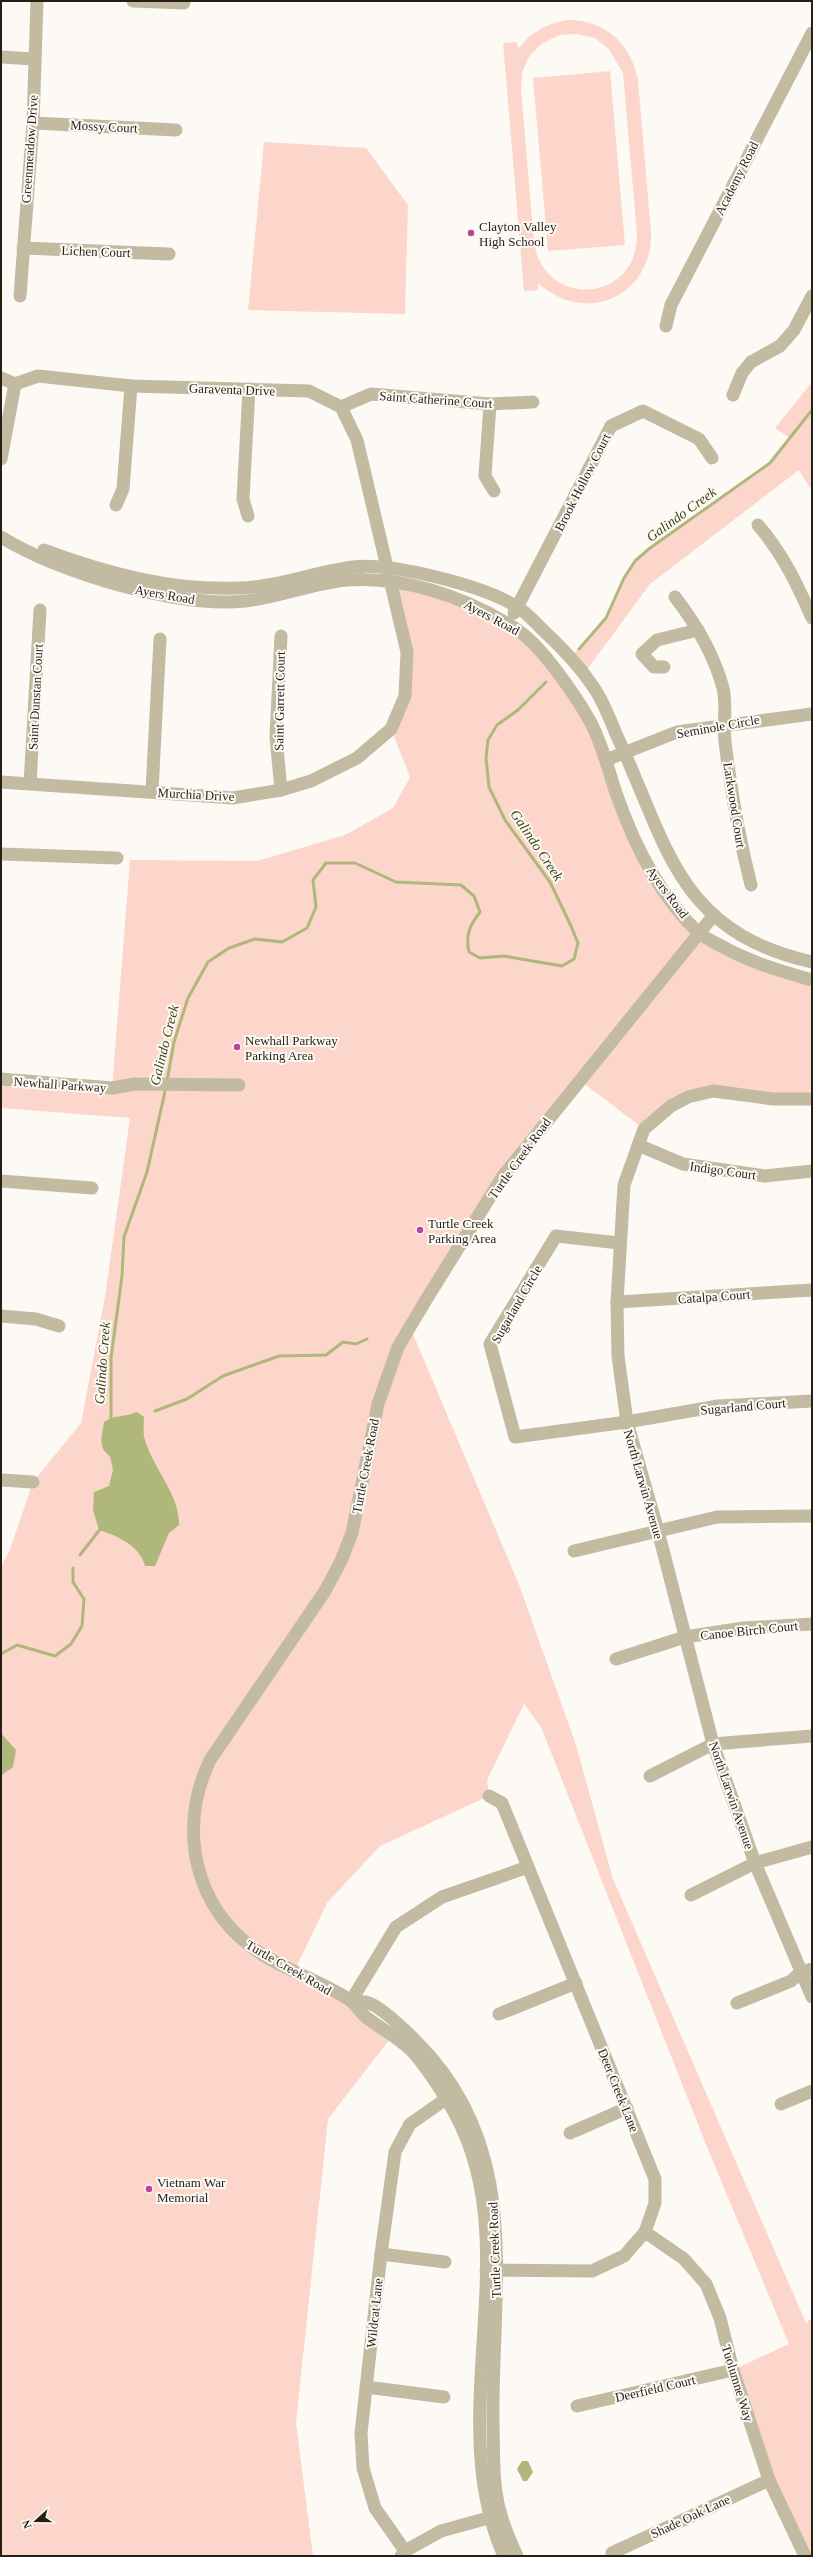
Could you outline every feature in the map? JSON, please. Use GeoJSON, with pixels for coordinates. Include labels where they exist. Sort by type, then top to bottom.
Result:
{"type":"FeatureCollection","features":[{"type":"Feature","properties":{"kind":"street","name":"Greenmeadow Drive"},"geometry":{"type":"LineString","coordinates":[[20,296],[33,123],[37,1]]}},
{"type":"Feature","properties":{"kind":"street"},"geometry":{"type":"LineString","coordinates":[[133,1],[184,3]]}},
{"type":"Feature","properties":{"kind":"street","name":"Academy Road"},"geometry":{"type":"LineString","coordinates":[[666,326],[671,305],[812,33]]}},
{"type":"Feature","properties":{"kind":"street"},"geometry":{"type":"LineString","coordinates":[[1,57],[34,59]]}},
{"type":"Feature","properties":{"kind":"street","name":"Mossy Court"},"geometry":{"type":"LineString","coordinates":[[33,123],[176,130]]}},
{"type":"Feature","properties":{"kind":"street","name":"Lichen Court"},"geometry":{"type":"LineString","coordinates":[[23,248],[169,254]]}},
{"type":"Feature","properties":{"kind":"street"},"geometry":{"type":"LineString","coordinates":[[732,395],[742,373],[752,362],[780,346],[794,330],[812,296]]}},
{"type":"Feature","properties":{"kind":"street","name":"Garaventa Drive"},"geometry":{"type":"LineString","coordinates":[[15,384],[38,376],[131,386],[310,391],[341,407]]}},
{"type":"Feature","properties":{"kind":"street"},"geometry":{"type":"LineString","coordinates":[[1,378],[15,384],[1,460]]}},
{"type":"Feature","properties":{"kind":"street"},"geometry":{"type":"LineString","coordinates":[[116,505],[124,489],[131,386]]}},
{"type":"Feature","properties":{"kind":"street"},"geometry":{"type":"LineString","coordinates":[[248,516],[243,499],[249,390]]}},
{"type":"Feature","properties":{"kind":"street","name":"Saint Catherine Court"},"geometry":{"type":"LineString","coordinates":[[341,407],[371,394],[490,404],[533,402]]}},
{"type":"Feature","properties":{"kind":"street"},"geometry":{"type":"LineString","coordinates":[[490,404],[485,476],[494,491]]}},
{"type":"Feature","properties":{"kind":"street"},"geometry":{"type":"LineString","coordinates":[[341,407],[357,440],[386,567],[391,582]]}},
{"type":"Feature","properties":{"kind":"street","name":"Brook Hollow Court"},"geometry":{"type":"LineString","coordinates":[[509,624],[611,426],[643,412],[698,439],[712,458]]}},
{"type":"Feature","properties":{"kind":"street"},"geometry":{"type":"LineString","coordinates":[[758,526],[776,546],[791,570],[812,618]]}},
{"type":"Feature","properties":{"kind":"street","name":"Ayers Road"},"geometry":{"type":"LineString","coordinates":[[1,528],[20,541],[66,558],[158,583],[198,588],[241,588],[355,566],[386,567],[475,589],[518,607],[561,648],[595,689],[625,753],[662,844],[684,884],[713,916],[750,940],[787,957],[812,962]]}},
{"type":"Feature","properties":{"kind":"street","name":"Ayers Road"},"geometry":{"type":"LineString","coordinates":[[1,537],[69,570],[125,587],[192,599],[245,601],[347,580],[391,582],[432,591],[471,603],[509,624],[543,652],[571,689],[591,722],[632,833],[648,868],[700,933],[743,958],[812,980]]}},
{"type":"Feature","properties":{"kind":"street","name":"Murchia Drive"},"geometry":{"type":"LineString","coordinates":[[1,782],[152,791],[233,798],[281,790],[311,781],[357,758],[391,729],[405,696],[407,652],[391,582]]}},
{"type":"Feature","properties":{"kind":"street","name":"Larkwood Court"},"geometry":{"type":"LineString","coordinates":[[675,597],[698,630],[723,689],[723,724],[740,842],[751,885]]}},
{"type":"Feature","properties":{"kind":"street","name":"Saint Dunstan Court"},"geometry":{"type":"LineString","coordinates":[[30,784],[40,610]]}},
{"type":"Feature","properties":{"kind":"street"},"geometry":{"type":"LineString","coordinates":[[664,667],[654,667],[642,654],[657,640],[698,630]]}},
{"type":"Feature","properties":{"kind":"street","name":"Saint Garrett Court"},"geometry":{"type":"LineString","coordinates":[[281,636],[276,737],[281,790]]}},
{"type":"Feature","properties":{"kind":"street"},"geometry":{"type":"LineString","coordinates":[[152,791],[160,639]]}},
{"type":"Feature","properties":{"kind":"street","name":"Seminole Circle"},"geometry":{"type":"LineString","coordinates":[[606,760],[677,732],[723,724],[812,714]]}},
{"type":"Feature","properties":{"kind":"street"},"geometry":{"type":"LineString","coordinates":[[1,854],[117,858]]}},
{"type":"Feature","properties":{"kind":"street","name":"Turtle Creek Road"},"geometry":{"type":"LineString","coordinates":[[517,2556],[496,2516],[484,2487],[480,2448],[492,2270],[481,2179],[451,2095],[412,2052],[366,2016],[350,2001],[261,1954],[238,1937],[225,1922],[204,1884],[193,1841],[193,1821],[203,1775],[220,1745],[324,1591],[341,1560],[352,1533],[378,1404],[398,1347],[503,1176],[713,916]]}},
{"type":"Feature","properties":{"kind":"street","name":"Newhall Parkway"},"geometry":{"type":"LineString","coordinates":[[1,1079],[112,1088],[148,1084],[239,1085]]}},
{"type":"Feature","properties":{"kind":"street","name":"North Larwin Avenue"},"geometry":{"type":"LineString","coordinates":[[812,1099],[773,1099],[713,1091],[688,1097],[671,1106],[644,1129],[624,1185],[616,1302],[618,1356],[627,1422],[658,1531],[713,1744],[755,1863],[806,1971],[812,1998]]}},
{"type":"Feature","properties":{"kind":"street","name":"Indigo Court"},"geometry":{"type":"LineString","coordinates":[[638,1145],[683,1164],[764,1176],[812,1171]]}},
{"type":"Feature","properties":{"kind":"street"},"geometry":{"type":"LineString","coordinates":[[1,1181],[92,1188]]}},
{"type":"Feature","properties":{"kind":"street","name":"Sugarland Circle"},"geometry":{"type":"LineString","coordinates":[[515,1437],[490,1344],[556,1236],[619,1244]]}},
{"type":"Feature","properties":{"kind":"street","name":"Catalpa Court"},"geometry":{"type":"LineString","coordinates":[[616,1302],[812,1290]]}},
{"type":"Feature","properties":{"kind":"street"},"geometry":{"type":"LineString","coordinates":[[1,1316],[36,1319],[59,1326]]}},
{"type":"Feature","properties":{"kind":"street","name":"Sugarland Court"},"geometry":{"type":"LineString","coordinates":[[515,1437],[627,1422],[718,1406],[812,1401]]}},
{"type":"Feature","properties":{"kind":"street"},"geometry":{"type":"LineString","coordinates":[[1,1480],[34,1482]]}},
{"type":"Feature","properties":{"kind":"street"},"geometry":{"type":"LineString","coordinates":[[574,1551],[717,1517],[812,1516]]}},
{"type":"Feature","properties":{"kind":"street","name":"Canoe Birch Court"},"geometry":{"type":"LineString","coordinates":[[616,1659],[685,1637],[743,1628],[812,1624]]}},
{"type":"Feature","properties":{"kind":"street"},"geometry":{"type":"LineString","coordinates":[[650,1776],[713,1744],[812,1736]]}},
{"type":"Feature","properties":{"kind":"street","name":"Deer Creek Lane"},"geometry":{"type":"LineString","coordinates":[[490,1796],[502,1803],[655,2179],[655,2203],[645,2232],[624,2256],[592,2271],[492,2270]]}},
{"type":"Feature","properties":{"kind":"street"},"geometry":{"type":"LineString","coordinates":[[691,1895],[755,1863],[812,1847]]}},
{"type":"Feature","properties":{"kind":"street"},"geometry":{"type":"LineString","coordinates":[[350,2001],[396,1928],[442,1897],[528,1866]]}},
{"type":"Feature","properties":{"kind":"street"},"geometry":{"type":"LineString","coordinates":[[737,2003],[791,1981],[806,1971]]}},
{"type":"Feature","properties":{"kind":"street"},"geometry":{"type":"LineString","coordinates":[[499,2014],[576,1982]]}},
{"type":"Feature","properties":{"kind":"street"},"geometry":{"type":"LineString","coordinates":[[781,2104],[812,2091]]}},
{"type":"Feature","properties":{"kind":"street","name":"Wildcat Lane"},"geometry":{"type":"LineString","coordinates":[[403,2554],[375,2508],[363,2468],[361,2433],[381,2254],[395,2152],[410,2124],[451,2095]]}},
{"type":"Feature","properties":{"kind":"street"},"geometry":{"type":"LineString","coordinates":[[570,2133],[627,2108]]}},
{"type":"Feature","properties":{"kind":"street","name":"Tuolumne Way"},"geometry":{"type":"LineString","coordinates":[[645,2232],[684,2259],[706,2284],[720,2318],[732,2370],[769,2480],[805,2556]]}},
{"type":"Feature","properties":{"kind":"street"},"geometry":{"type":"LineString","coordinates":[[381,2254],[445,2262]]}},
{"type":"Feature","properties":{"kind":"street","name":"Deerfield Court"},"geometry":{"type":"LineString","coordinates":[[577,2406],[732,2370]]}},
{"type":"Feature","properties":{"kind":"street"},"geometry":{"type":"LineString","coordinates":[[366,2387],[444,2397]]}},
{"type":"Feature","properties":{"kind":"street","name":"Shade Oak Lane"},"geometry":{"type":"LineString","coordinates":[[612,2553],[769,2480]]}},
{"type":"Feature","properties":{"kind":"street"},"geometry":{"type":"LineString","coordinates":[[403,2554],[441,2531],[496,2516]]}},
{"type":"Feature","properties":{"kind":"street","name":"Turtle Creek Road"},"geometry":{"type":"LineString","coordinates":[[496,2516],[504,2556]]}},
{"type":"Feature","properties":{"kind":"shaded area"},"geometry":{"type":"Polygon","coordinates":[[[567,20],[593,24],[614,36],[629,55],[638,80],[651,233],[648,255],[640,274],[628,288],[612,298],[595,303],[576,302],[556,296],[538,283],[538,290],[524,291],[503,43],[517,42],[518,49],[534,33],[546,26],[567,20]],[[577,34],[559,35],[543,43],[530,55],[522,72],[521,90],[534,242],[541,264],[554,279],[571,288],[590,289],[607,285],[623,274],[633,257],[637,234],[623,73],[609,49],[595,38],[577,34]]]}},
{"type":"Feature","properties":{"kind":"shaded area"},"geometry":{"type":"Polygon","coordinates":[[[610,71],[625,245],[548,251],[533,78],[610,71]]]}},
{"type":"Feature","properties":{"kind":"shaded area"},"geometry":{"type":"Polygon","coordinates":[[[264,142],[366,148],[408,205],[405,314],[248,310],[264,142]]]}},
{"type":"Feature","properties":{"kind":"shaded area"},"geometry":{"type":"Polygon","coordinates":[[[812,382],[812,491],[799,470],[650,584],[583,675],[570,658],[606,618],[624,578],[635,561],[650,548],[770,463],[790,438],[775,428],[812,382]]]}},
{"type":"Feature","properties":{"kind":"shaded area"},"geometry":{"type":"Polygon","coordinates":[[[391,582],[509,624],[571,689],[631,833],[700,933],[812,980],[812,1099],[738,1093],[688,1097],[644,1129],[579,1080],[542,1126],[410,1327],[520,1587],[576,1745],[613,1879],[806,2323],[812,2318],[812,2556],[805,2556],[733,2370],[789,2344],[705,2142],[541,1727],[524,1704],[487,1780],[489,1796],[380,1846],[327,1903],[294,1972],[393,2035],[328,2119],[296,2423],[313,2556],[1,2556],[1,1566],[9,1552],[33,1482],[81,1423],[105,1297],[130,1118],[1,1108],[1,1079],[112,1088],[130,860],[257,861],[345,835],[393,808],[410,777],[391,729],[405,696],[407,652],[391,582]]]}},
{"type":"Feature","properties":{"kind":"shaded area"},"geometry":{"type":"Polygon","coordinates":[[[137,1412],[144,1417],[144,1436],[153,1458],[175,1502],[178,1513],[179,1525],[169,1533],[155,1566],[145,1566],[142,1559],[133,1547],[114,1535],[99,1530],[93,1510],[94,1492],[109,1486],[113,1470],[110,1456],[103,1449],[101,1441],[104,1422],[111,1418],[137,1412]]]}},
{"type":"Feature","properties":{"kind":"shaded area"},"geometry":{"type":"Polygon","coordinates":[[[1,1733],[16,1750],[13,1767],[2,1775],[1,1733]]]}},
{"type":"Feature","properties":{"kind":"shaded area"},"geometry":{"type":"Polygon","coordinates":[[[522,2461],[528,2461],[533,2472],[527,2481],[523,2481],[517,2469],[522,2461]]]}},
{"type":"Feature","properties":{"kind":"waterway","name":"Galindo Creek"},"geometry":{"type":"LineString","coordinates":[[579,649],[606,618],[624,578],[635,561],[650,548],[770,463],[812,410]]}},
{"type":"Feature","properties":{"kind":"waterway","name":"Galindo Creek"},"geometry":{"type":"LineString","coordinates":[[167,1081],[174,1042],[188,998],[208,962],[229,948],[255,939],[282,942],[307,928],[316,907],[313,880],[326,863],[355,863],[396,882],[461,885],[474,896],[480,912],[471,926],[468,935],[469,952],[480,958],[504,956],[562,966],[574,959],[578,943],[571,926],[550,882],[505,820],[489,787],[486,758],[488,740],[497,725],[518,710],[546,682]]}},
{"type":"Feature","properties":{"kind":"waterway","name":"Galindo Creek"},"geometry":{"type":"LineString","coordinates":[[111,1420],[111,1358],[122,1276],[124,1237],[147,1172],[166,1087]]}},
{"type":"Feature","properties":{"kind":"waterway"},"geometry":{"type":"LineString","coordinates":[[155,1411],[187,1399],[223,1376],[279,1356],[326,1355],[343,1342],[356,1344],[367,1339]]}},
{"type":"Feature","properties":{"kind":"waterway","name":"Galindo Creek"},"geometry":{"type":"LineString","coordinates":[[80,1555],[101,1528]]}},
{"type":"Feature","properties":{"kind":"waterway","name":"Galindo Creek"},"geometry":{"type":"LineString","coordinates":[[1,1654],[17,1645],[55,1656],[71,1644],[82,1626],[84,1599],[73,1582],[73,1568]]}},
{"type":"Feature","properties":{"kind":"place","name":"Clayton Valley High School"},"geometry":{"type":"Point","coordinates":[471,233]}},
{"type":"Feature","properties":{"kind":"place","name":"Newhall Parkway Parking Area"},"geometry":{"type":"Point","coordinates":[237,1047]}},
{"type":"Feature","properties":{"kind":"place","name":"Turtle Creek Parking Area"},"geometry":{"type":"Point","coordinates":[420,1230]}},
{"type":"Feature","properties":{"kind":"place","name":"Vietnam War Memorial"},"geometry":{"type":"Point","coordinates":[149,2189]}}]}
